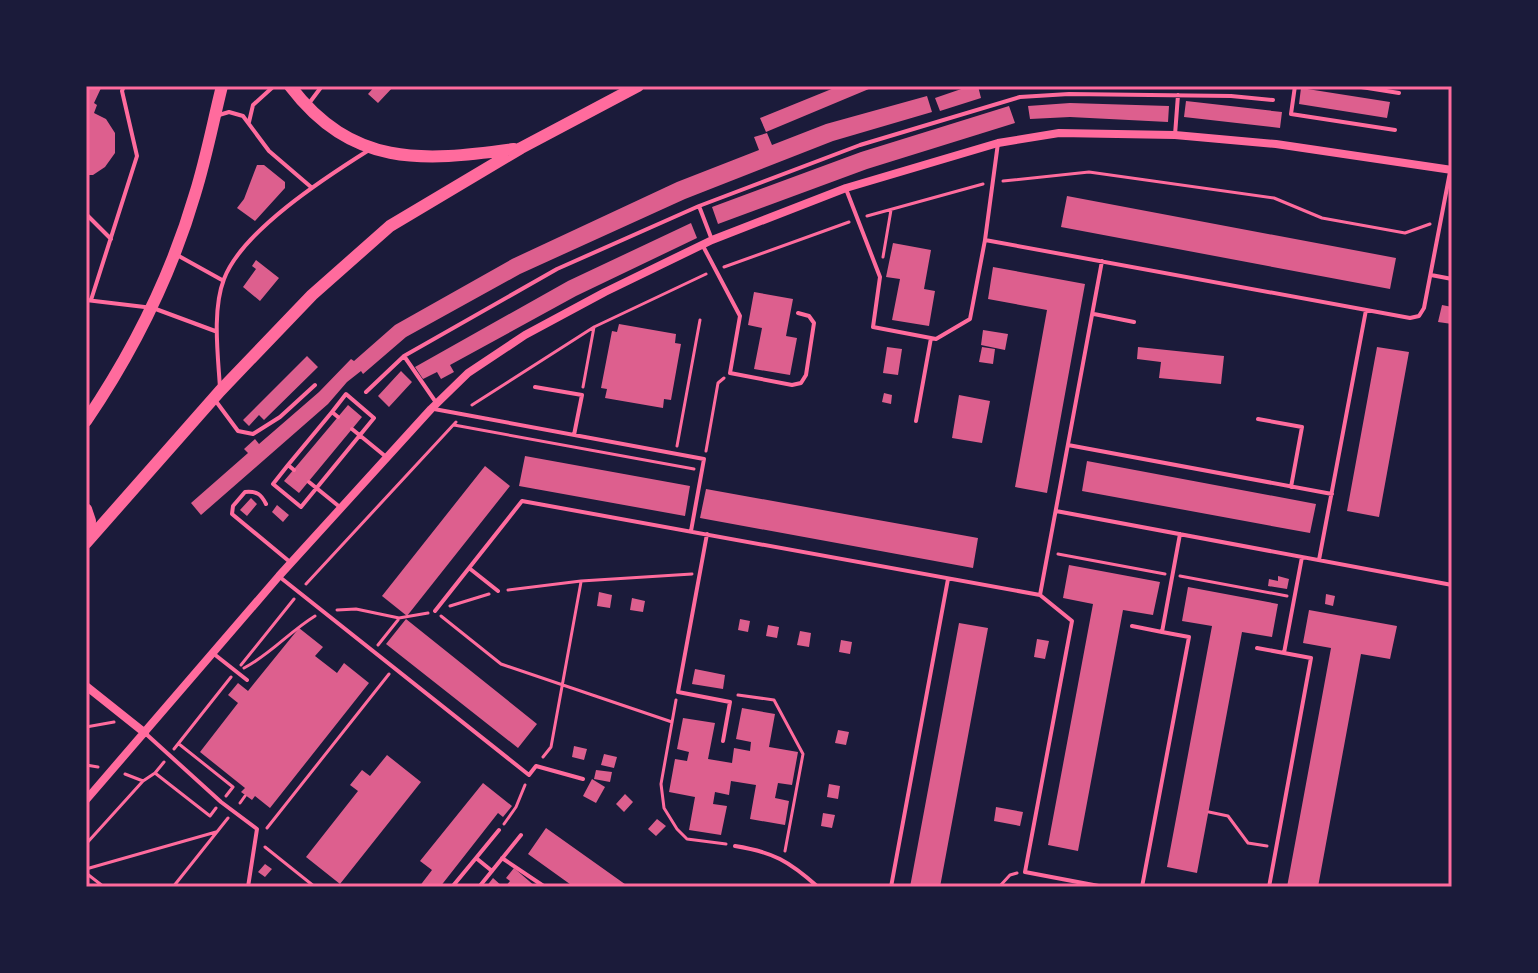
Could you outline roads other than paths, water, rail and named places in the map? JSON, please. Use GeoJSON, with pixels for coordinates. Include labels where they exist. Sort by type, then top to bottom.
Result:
{"type":"FeatureCollection","features":[{"type":"Feature","properties":{"kind":"main road"},"geometry":{"type":"LineString","coordinates":[[86,421],[113,382],[153,308],[175,254],[196,193],[222,86]]}},
{"type":"Feature","properties":{"kind":"main road"},"geometry":{"type":"LineString","coordinates":[[290,86],[306,107],[327,126],[350,140],[394,155],[467,156],[521,148]]}},
{"type":"Feature","properties":{"kind":"main road"},"geometry":{"type":"LineString","coordinates":[[86,542],[217,394],[312,295],[390,226],[521,148],[638,86]]}},
{"type":"Feature","properties":{"kind":"main road"},"geometry":{"type":"LineString","coordinates":[[86,509],[90,534],[86,542]]}},
{"type":"Feature","properties":{"kind":"street"},"geometry":{"type":"LineString","coordinates":[[86,800],[279,576],[468,373],[525,335],[712,240],[846,188],[998,143],[1059,133],[1175,135],[1276,144],[1451,170]]}},
{"type":"Feature","properties":{"kind":"street"},"geometry":{"type":"LineString","coordinates":[[86,686],[145,733]]}},
{"type":"Feature","properties":{"kind":"lane"},"geometry":{"type":"LineString","coordinates":[[124,86],[122,91],[137,156],[89,300],[153,308],[216,332]]}},
{"type":"Feature","properties":{"kind":"lane"},"geometry":{"type":"LineString","coordinates":[[249,122],[253,105],[274,86]]}},
{"type":"Feature","properties":{"kind":"lane"},"geometry":{"type":"LineString","coordinates":[[306,107],[322,86]]}},
{"type":"Feature","properties":{"kind":"lane"},"geometry":{"type":"LineString","coordinates":[[1295,86],[1291,114],[1395,130]]}},
{"type":"Feature","properties":{"kind":"lane"},"geometry":{"type":"LineString","coordinates":[[1355,86],[1399,93]]}},
{"type":"Feature","properties":{"kind":"lane"},"geometry":{"type":"LineString","coordinates":[[366,392],[404,356],[557,269],[699,206],[860,145],[1020,97],[1178,95],[1273,100]]}},
{"type":"Feature","properties":{"kind":"lane"},"geometry":{"type":"LineString","coordinates":[[1175,135],[1178,95]]}},
{"type":"Feature","properties":{"kind":"lane"},"geometry":{"type":"LineString","coordinates":[[214,119],[221,113],[237,112],[249,122],[269,151],[311,187]]}},
{"type":"Feature","properties":{"kind":"lane"},"geometry":{"type":"LineString","coordinates":[[846,188],[880,277],[873,327],[936,339],[970,319],[985,240],[998,143]]}},
{"type":"Feature","properties":{"kind":"lane"},"geometry":{"type":"LineString","coordinates":[[315,385],[280,417],[253,434],[238,431],[217,394],[216,332],[223,280],[233,260],[248,243],[311,187],[372,148]]}},
{"type":"Feature","properties":{"kind":"lane"},"geometry":{"type":"LineString","coordinates":[[985,240],[1410,318],[1419,316],[1424,308],[1451,170]]}},
{"type":"Feature","properties":{"kind":"lane"},"geometry":{"type":"LineString","coordinates":[[699,206],[712,240]]}},
{"type":"Feature","properties":{"kind":"lane"},"geometry":{"type":"LineString","coordinates":[[86,214],[111,239]]}},
{"type":"Feature","properties":{"kind":"lane"},"geometry":{"type":"LineString","coordinates":[[702,245],[740,316],[730,373],[792,385],[801,383],[806,375],[814,323],[809,316],[798,313]]}},
{"type":"Feature","properties":{"kind":"lane"},"geometry":{"type":"LineString","coordinates":[[175,254],[223,280]]}},
{"type":"Feature","properties":{"kind":"lane"},"geometry":{"type":"LineString","coordinates":[[1040,595],[1102,261]]}},
{"type":"Feature","properties":{"kind":"lane"},"geometry":{"type":"LineString","coordinates":[[1430,275],[1452,279]]}},
{"type":"Feature","properties":{"kind":"lane"},"geometry":{"type":"LineString","coordinates":[[1319,560],[1366,310]]}},
{"type":"Feature","properties":{"kind":"lane"},"geometry":{"type":"LineString","coordinates":[[1093,314],[1134,322]]}},
{"type":"Feature","properties":{"kind":"lane"},"geometry":{"type":"LineString","coordinates":[[916,421],[931,338]]}},
{"type":"Feature","properties":{"kind":"lane"},"geometry":{"type":"LineString","coordinates":[[404,356],[434,406],[462,415],[704,459],[691,531]]}},
{"type":"Feature","properties":{"kind":"lane"},"geometry":{"type":"LineString","coordinates":[[535,387],[582,395],[574,435]]}},
{"type":"Feature","properties":{"kind":"lane"},"geometry":{"type":"LineString","coordinates":[[346,394],[374,418],[301,507],[273,484],[332,412],[346,394]]}},
{"type":"Feature","properties":{"kind":"lane"},"geometry":{"type":"LineString","coordinates":[[332,412],[338,417]]}},
{"type":"Feature","properties":{"kind":"lane"},"geometry":{"type":"LineString","coordinates":[[1258,419],[1302,427],[1291,487]]}},
{"type":"Feature","properties":{"kind":"lane"},"geometry":{"type":"LineString","coordinates":[[352,429],[387,457]]}},
{"type":"Feature","properties":{"kind":"lane"},"geometry":{"type":"LineString","coordinates":[[1068,445],[1332,494]]}},
{"type":"Feature","properties":{"kind":"lane"},"geometry":{"type":"LineString","coordinates":[[288,465],[294,470]]}},
{"type":"Feature","properties":{"kind":"lane"},"geometry":{"type":"LineString","coordinates":[[309,482],[341,508]]}},
{"type":"Feature","properties":{"kind":"lane"},"geometry":{"type":"LineString","coordinates":[[266,504],[262,496],[254,491],[245,492],[233,506],[232,514],[291,563]]}},
{"type":"Feature","properties":{"kind":"lane"},"geometry":{"type":"LineString","coordinates":[[435,611],[522,501],[1040,595],[1072,621],[1025,872],[1104,887]]}},
{"type":"Feature","properties":{"kind":"lane"},"geometry":{"type":"LineString","coordinates":[[1056,511],[1452,585]]}},
{"type":"Feature","properties":{"kind":"lane"},"geometry":{"type":"LineString","coordinates":[[707,534],[678,692],[730,702],[723,741]]}},
{"type":"Feature","properties":{"kind":"lane"},"geometry":{"type":"LineString","coordinates":[[1162,632],[1180,534]]}},
{"type":"Feature","properties":{"kind":"lane"},"geometry":{"type":"LineString","coordinates":[[1284,653],[1302,557]]}},
{"type":"Feature","properties":{"kind":"lane"},"geometry":{"type":"LineString","coordinates":[[469,568],[498,591]]}},
{"type":"Feature","properties":{"kind":"lane"},"geometry":{"type":"LineString","coordinates":[[279,576],[529,775],[536,766],[583,779]]}},
{"type":"Feature","properties":{"kind":"lane"},"geometry":{"type":"LineString","coordinates":[[891,887],[948,578]]}},
{"type":"Feature","properties":{"kind":"lane"},"geometry":{"type":"LineString","coordinates":[[1132,626],[1189,637],[1142,887]]}},
{"type":"Feature","properties":{"kind":"lane"},"geometry":{"type":"LineString","coordinates":[[1257,648],[1311,658],[1269,887]]}},
{"type":"Feature","properties":{"kind":"lane"},"geometry":{"type":"LineString","coordinates":[[213,653],[247,680]]}},
{"type":"Feature","properties":{"kind":"lane"},"geometry":{"type":"LineString","coordinates":[[145,733],[257,829],[248,887]]}},
{"type":"Feature","properties":{"kind":"lane"},"geometry":{"type":"LineString","coordinates":[[452,887],[499,830]]}},
{"type":"Feature","properties":{"kind":"lane"},"geometry":{"type":"LineString","coordinates":[[479,887],[521,835]]}},
{"type":"Feature","properties":{"kind":"lane"},"geometry":{"type":"LineString","coordinates":[[735,846],[765,851],[784,859],[818,887]]}},
{"type":"Feature","properties":{"kind":"lane"},"geometry":{"type":"LineString","coordinates":[[476,858],[492,871]]}},
{"type":"Feature","properties":{"kind":"lane"},"geometry":{"type":"LineString","coordinates":[[502,858],[545,887]]}},
{"type":"Feature","properties":{"kind":"lane"},"geometry":{"type":"LineString","coordinates":[[1059,887],[1061,879]]}}]}
